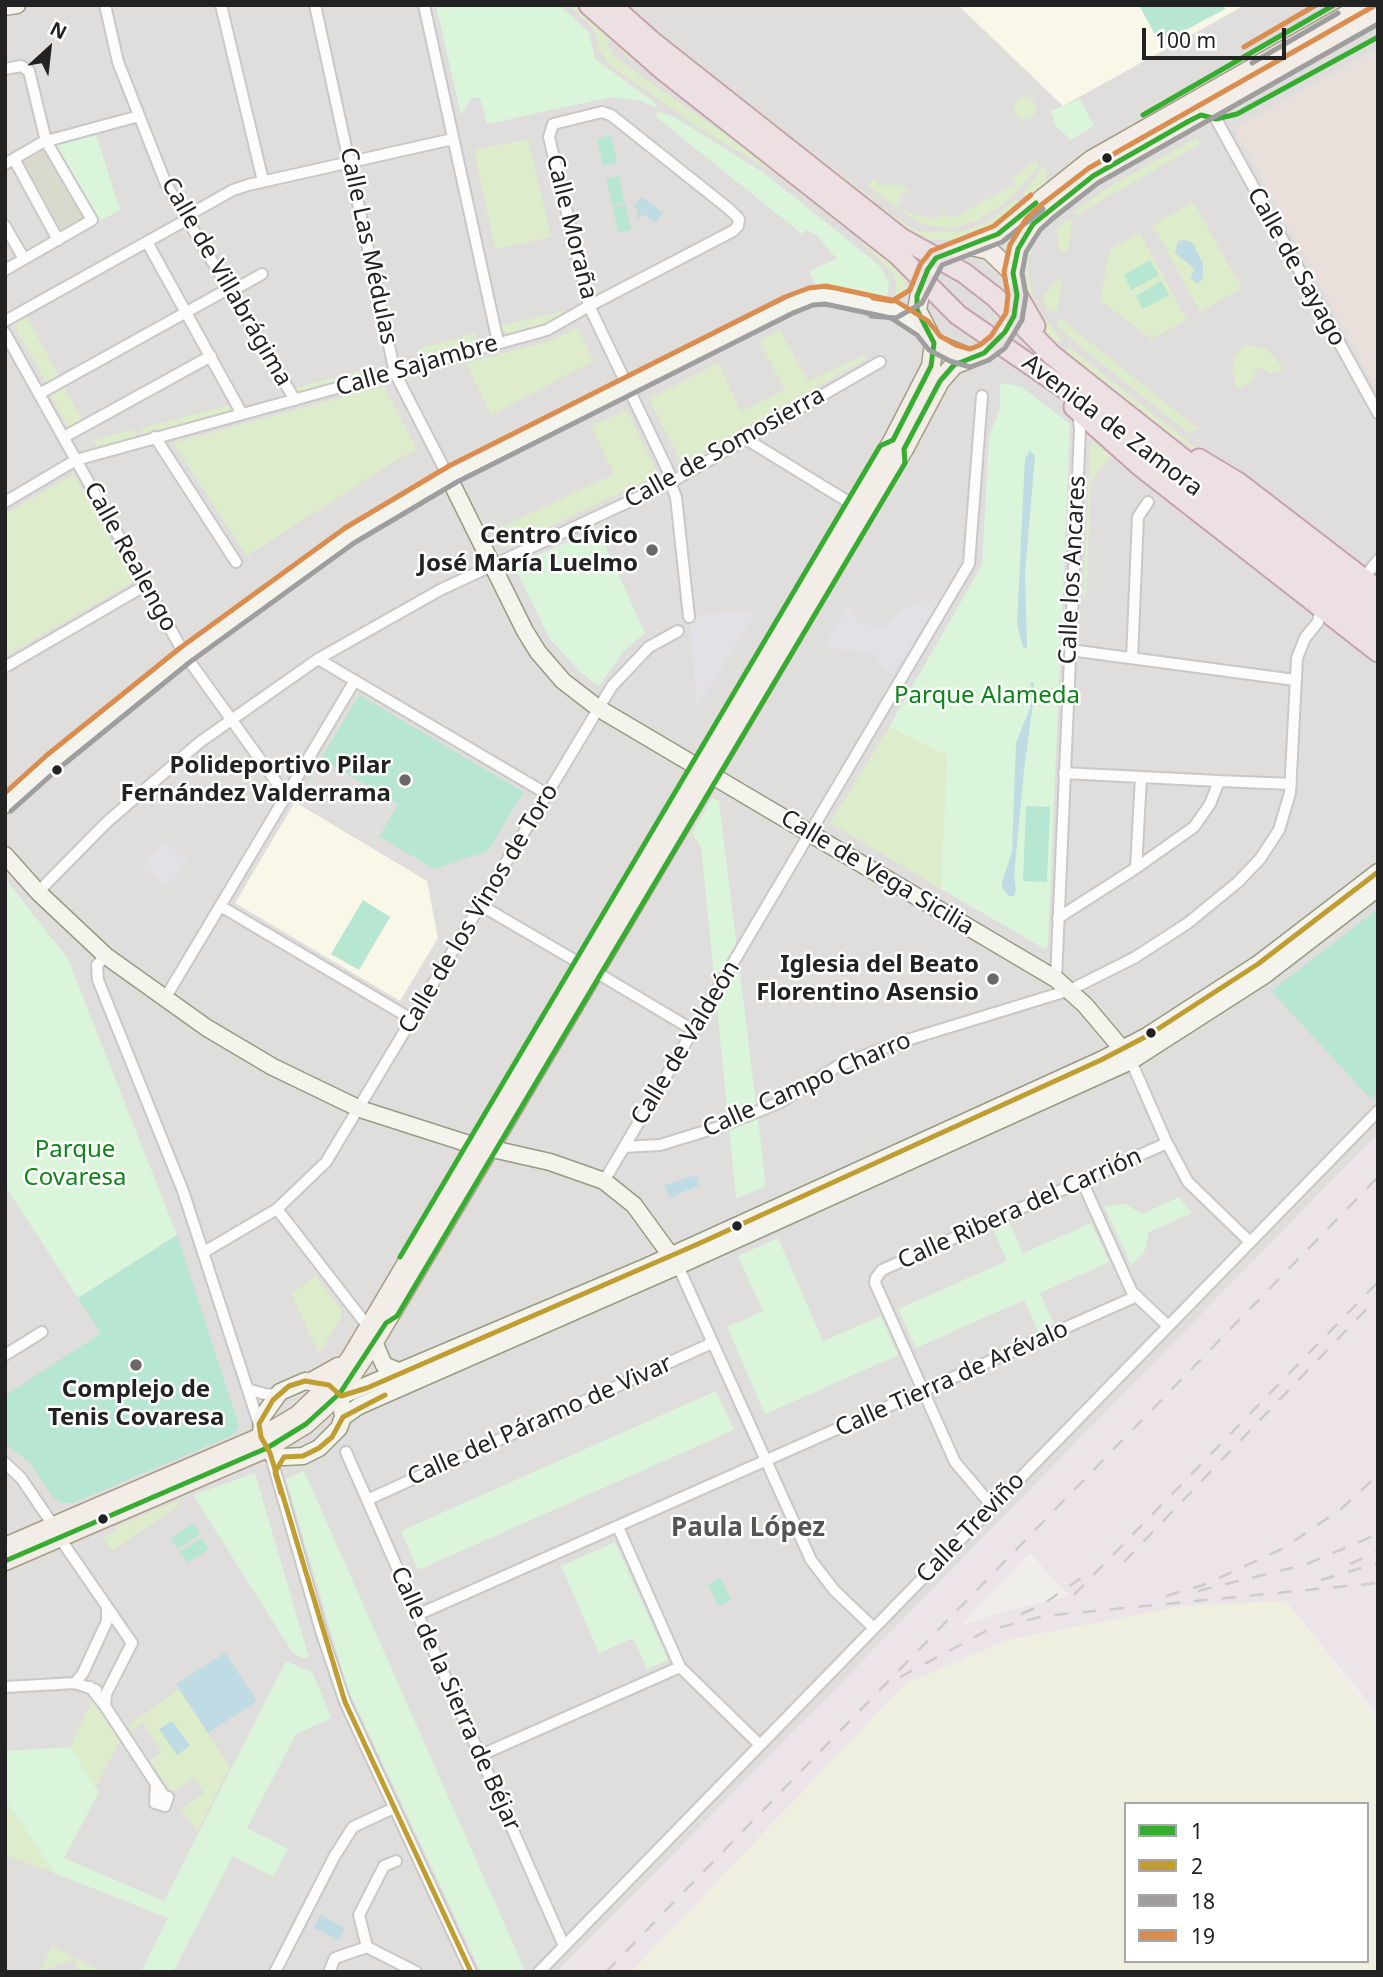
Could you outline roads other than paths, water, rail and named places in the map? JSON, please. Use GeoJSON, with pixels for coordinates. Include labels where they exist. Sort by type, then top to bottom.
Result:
{"type":"FeatureCollection","features":[{"type":"Feature","properties":{"kind":"highway","name":"Avenida de Zamora"},"geometry":{"type":"LineString","coordinates":[[589,5],[663,70],[898,255],[920,289],[1046,374],[1300,561],[1378,613]]}},
{"type":"Feature","properties":{"kind":"highway","name":"Avenida de Zamora"},"geometry":{"type":"LineString","coordinates":[[611,5],[665,52],[893,232],[964,273],[1014,316],[1036,341],[1147,428],[1378,631]]}},
{"type":"Feature","properties":{"kind":"highway"},"geometry":{"type":"LineString","coordinates":[[1017,295],[1037,329],[1087,380]]}},
{"type":"Feature","properties":{"kind":"highway"},"geometry":{"type":"LineString","coordinates":[[1046,374],[1078,412],[1140,466],[1378,652]]}},
{"type":"Feature","properties":{"kind":"highway"},"geometry":{"type":"LineString","coordinates":[[1147,428],[1239,483],[1370,584]]}},
{"type":"Feature","properties":{"kind":"main road"},"geometry":{"type":"LineString","coordinates":[[970,358],[934,343],[923,328],[917,310],[920,289],[936,258],[998,234],[1091,160],[1364,5]]}},
{"type":"Feature","properties":{"kind":"main road"},"geometry":{"type":"LineString","coordinates":[[5,1547],[56,1531],[268,1444],[298,1415],[331,1389],[371,1335],[705,770],[904,449],[940,381],[954,365],[984,353],[998,342],[1014,316],[1017,295],[1013,273],[1018,249],[1033,224],[1093,176],[1378,14]]}},
{"type":"Feature","properties":{"kind":"main road"},"geometry":{"type":"LineString","coordinates":[[971,246],[989,250],[1013,273]]}},
{"type":"Feature","properties":{"kind":"main road"},"geometry":{"type":"LineString","coordinates":[[705,770],[920,389],[931,366],[934,343]]}},
{"type":"Feature","properties":{"kind":"main road"},"geometry":{"type":"LineString","coordinates":[[331,1389],[350,1359],[371,1335]]}},
{"type":"Feature","properties":{"kind":"main road"},"geometry":{"type":"LineString","coordinates":[[5,1561],[56,1531]]}},
{"type":"Feature","properties":{"kind":"street"},"geometry":{"type":"LineString","coordinates":[[5,8],[17,5]]}},
{"type":"Feature","properties":{"kind":"street","name":"Calle de Villabrágima"},"geometry":{"type":"LineString","coordinates":[[105,5],[118,62],[166,184],[295,400]]}},
{"type":"Feature","properties":{"kind":"street"},"geometry":{"type":"LineString","coordinates":[[221,5],[263,181]]}},
{"type":"Feature","properties":{"kind":"street","name":"Calle Las Médulas"},"geometry":{"type":"LineString","coordinates":[[315,5],[395,373],[448,476]]}},
{"type":"Feature","properties":{"kind":"street"},"geometry":{"type":"LineString","coordinates":[[424,5],[498,342]]}},
{"type":"Feature","properties":{"kind":"street"},"geometry":{"type":"LineString","coordinates":[[5,69],[21,65],[29,71],[46,141],[92,220],[5,270]]}},
{"type":"Feature","properties":{"kind":"street","name":"Calle Moraña"},"geometry":{"type":"LineString","coordinates":[[689,617],[672,482],[589,306],[549,137],[553,124],[602,112],[611,115],[729,209],[739,219],[738,226]]}},
{"type":"Feature","properties":{"kind":"street"},"geometry":{"type":"LineString","coordinates":[[58,240],[9,162],[46,141],[139,116]]}},
{"type":"Feature","properties":{"kind":"street","name":"Calle de Sayago"},"geometry":{"type":"LineString","coordinates":[[1216,119],[1378,413]]}},
{"type":"Feature","properties":{"kind":"street"},"geometry":{"type":"LineString","coordinates":[[5,321],[147,242],[233,190],[453,139]]}},
{"type":"Feature","properties":{"kind":"street"},"geometry":{"type":"LineString","coordinates":[[5,226],[24,259]]}},
{"type":"Feature","properties":{"kind":"street","name":"Calle Sajambre"},"geometry":{"type":"LineString","coordinates":[[5,502],[76,460],[547,330],[738,226]]}},
{"type":"Feature","properties":{"kind":"street"},"geometry":{"type":"LineString","coordinates":[[147,242],[242,414]]}},
{"type":"Feature","properties":{"kind":"street"},"geometry":{"type":"LineString","coordinates":[[39,394],[262,274]]}},
{"type":"Feature","properties":{"kind":"street"},"geometry":{"type":"LineString","coordinates":[[894,310],[920,289]]}},
{"type":"Feature","properties":{"kind":"street"},"geometry":{"type":"LineString","coordinates":[[5,805],[52,762],[185,654],[295,573],[448,476],[811,296],[846,299],[894,310],[923,328]]}},
{"type":"Feature","properties":{"kind":"street","name":"Calle Realengo"},"geometry":{"type":"LineString","coordinates":[[5,333],[185,654],[287,797]]}},
{"type":"Feature","properties":{"kind":"street"},"geometry":{"type":"LineString","coordinates":[[64,438],[211,356]]}},
{"type":"Feature","properties":{"kind":"street","name":"Calle de Somosierra"},"geometry":{"type":"LineString","coordinates":[[38,892],[115,815],[231,718],[318,659],[385,618],[672,482],[880,362]]}},
{"type":"Feature","properties":{"kind":"street","name":"Calle de Valdeón"},"geometry":{"type":"LineString","coordinates":[[604,1181],[969,564],[982,396]]}},
{"type":"Feature","properties":{"kind":"street","name":"Calle los Ancares"},"geometry":{"type":"LineString","coordinates":[[1056,979],[1080,426],[1078,412]]}},
{"type":"Feature","properties":{"kind":"street"},"geometry":{"type":"LineString","coordinates":[[155,437],[236,562]]}},
{"type":"Feature","properties":{"kind":"street"},"geometry":{"type":"LineString","coordinates":[[746,439],[855,506]]}},
{"type":"Feature","properties":{"kind":"street","name":"Calle de Vega Sicilia"},"geometry":{"type":"LineString","coordinates":[[448,476],[538,652],[563,681],[598,708],[1056,979],[1070,990],[1127,1055]]}},
{"type":"Feature","properties":{"kind":"street"},"geometry":{"type":"LineString","coordinates":[[1132,658],[1138,517],[1148,502]]}},
{"type":"Feature","properties":{"kind":"street"},"geometry":{"type":"LineString","coordinates":[[1370,584],[1378,560]]}},
{"type":"Feature","properties":{"kind":"street"},"geometry":{"type":"LineString","coordinates":[[5,667],[146,585]]}},
{"type":"Feature","properties":{"kind":"street","name":"Calle Campo Charro"},"geometry":{"type":"LineString","coordinates":[[624,1147],[660,1145],[719,1128],[781,1102],[838,1066],[894,1044],[1070,990],[1163,940],[1238,882],[1260,859],[1279,830],[1291,784],[1295,680],[1300,648],[1318,622],[1321,607]]}},
{"type":"Feature","properties":{"kind":"street","name":"Calle de los Vinos de Toro"},"geometry":{"type":"LineString","coordinates":[[204,1252],[277,1209],[326,1162],[482,906],[598,708],[626,669],[649,647],[678,631]]}},
{"type":"Feature","properties":{"kind":"street"},"geometry":{"type":"LineString","coordinates":[[1069,650],[1295,680]]}},
{"type":"Feature","properties":{"kind":"street"},"geometry":{"type":"LineString","coordinates":[[318,659],[547,794]]}},
{"type":"Feature","properties":{"kind":"street"},"geometry":{"type":"LineString","coordinates":[[164,1000],[222,907],[354,681]]}},
{"type":"Feature","properties":{"kind":"street"},"geometry":{"type":"LineString","coordinates":[[1064,774],[1291,784]]}},
{"type":"Feature","properties":{"kind":"street"},"geometry":{"type":"LineString","coordinates":[[1136,868],[1141,777]]}},
{"type":"Feature","properties":{"kind":"street"},"geometry":{"type":"LineString","coordinates":[[1058,918],[1194,827],[1210,804],[1219,780]]}},
{"type":"Feature","properties":{"kind":"street"},"geometry":{"type":"LineString","coordinates":[[5,855],[38,892],[106,956],[164,1000],[273,1068],[360,1109],[482,1147],[550,1162],[604,1181],[634,1205],[676,1261],[811,1560],[834,1590],[874,1628]]}},
{"type":"Feature","properties":{"kind":"street"},"geometry":{"type":"LineString","coordinates":[[1127,1055],[1258,964],[1378,872]]}},
{"type":"Feature","properties":{"kind":"street"},"geometry":{"type":"LineString","coordinates":[[268,1444],[303,1456],[332,1437],[343,1417],[359,1406],[1127,1055],[1265,975],[1377,890]]}},
{"type":"Feature","properties":{"kind":"street"},"geometry":{"type":"LineString","coordinates":[[482,906],[693,1030]]}},
{"type":"Feature","properties":{"kind":"street"},"geometry":{"type":"LineString","coordinates":[[222,907],[413,1020]]}},
{"type":"Feature","properties":{"kind":"street"},"geometry":{"type":"LineString","coordinates":[[106,956],[97,965],[97,980],[183,1191],[204,1252],[268,1444],[322,1634],[345,1702],[471,1972]]}},
{"type":"Feature","properties":{"kind":"street"},"geometry":{"type":"LineString","coordinates":[[1127,1055],[1188,1182],[1249,1241]]}},
{"type":"Feature","properties":{"kind":"street","name":"Calle Treviño"},"geometry":{"type":"LineString","coordinates":[[539,1972],[1378,1111]]}},
{"type":"Feature","properties":{"kind":"street","name":"Calle Ribera del Carrión"},"geometry":{"type":"LineString","coordinates":[[923,1392],[875,1283],[882,1270],[1167,1143]]}},
{"type":"Feature","properties":{"kind":"street"},"geometry":{"type":"LineString","coordinates":[[1082,1181],[1123,1276],[1137,1296],[1167,1325]]}},
{"type":"Feature","properties":{"kind":"street"},"geometry":{"type":"LineString","coordinates":[[277,1209],[371,1335],[384,1365],[403,1373]]}},
{"type":"Feature","properties":{"kind":"street"},"geometry":{"type":"LineString","coordinates":[[250,1390],[269,1395],[297,1382],[331,1389],[403,1373],[676,1261]]}},
{"type":"Feature","properties":{"kind":"street","name":"Calle Tierra de Arévalo"},"geometry":{"type":"LineString","coordinates":[[417,1615],[1137,1296]]}},
{"type":"Feature","properties":{"kind":"street"},"geometry":{"type":"LineString","coordinates":[[5,1355],[42,1332]]}},
{"type":"Feature","properties":{"kind":"street","name":"Calle del Páramo de Vivar"},"geometry":{"type":"LineString","coordinates":[[367,1500],[712,1343]]}},
{"type":"Feature","properties":{"kind":"street"},"geometry":{"type":"LineString","coordinates":[[331,1389],[343,1417]]}},
{"type":"Feature","properties":{"kind":"street"},"geometry":{"type":"LineString","coordinates":[[268,1444],[280,1392]]}},
{"type":"Feature","properties":{"kind":"street"},"geometry":{"type":"LineString","coordinates":[[923,1392],[955,1462],[993,1507]]}},
{"type":"Feature","properties":{"kind":"street","name":"Calle de la Sierra de Béjar"},"geometry":{"type":"LineString","coordinates":[[346,1452],[564,1946]]}},
{"type":"Feature","properties":{"kind":"street"},"geometry":{"type":"LineString","coordinates":[[5,1462],[21,1478],[132,1643],[106,1700]]}},
{"type":"Feature","properties":{"kind":"street"},"geometry":{"type":"LineString","coordinates":[[618,1527],[680,1667],[760,1745]]}},
{"type":"Feature","properties":{"kind":"street"},"geometry":{"type":"LineString","coordinates":[[75,1683],[107,1622],[107,1607]]}},
{"type":"Feature","properties":{"kind":"street"},"geometry":{"type":"LineString","coordinates":[[481,1755],[680,1667]]}},
{"type":"Feature","properties":{"kind":"street"},"geometry":{"type":"LineString","coordinates":[[5,1687],[75,1683],[90,1687],[106,1700],[158,1790]]}},
{"type":"Feature","properties":{"kind":"street"},"geometry":{"type":"LineString","coordinates":[[275,1972],[334,1857],[353,1828],[394,1808]]}},
{"type":"Feature","properties":{"kind":"street"},"geometry":{"type":"LineString","coordinates":[[367,1947],[359,1915],[384,1867],[396,1861]]}},
{"type":"Feature","properties":{"kind":"street"},"geometry":{"type":"LineString","coordinates":[[329,1972],[335,1958],[367,1947],[416,1972]]}},
{"type":"Feature","properties":{"kind":"water"},"geometry":{"type":"Polygon","coordinates":[[[642,197],[663,213],[655,223],[643,214],[638,220],[637,209],[633,206],[642,197]]]}},
{"type":"Feature","properties":{"kind":"water"},"geometry":{"type":"Polygon","coordinates":[[[1178,241],[1193,243],[1203,264],[1203,278],[1198,284],[1190,278],[1195,269],[1175,253],[1178,241]]]}},
{"type":"Feature","properties":{"kind":"water"},"geometry":{"type":"Polygon","coordinates":[[[1030,451],[1035,456],[1025,573],[1027,648],[1023,647],[1017,624],[1025,458],[1030,451]]]}},
{"type":"Feature","properties":{"kind":"water"},"geometry":{"type":"Polygon","coordinates":[[[1031,682],[1034,683],[1033,704],[1014,876],[1016,890],[1014,896],[1009,896],[1002,888],[1002,883],[1012,851],[1016,743],[1030,708],[1031,682]]]}},
{"type":"Feature","properties":{"kind":"water"},"geometry":{"type":"Polygon","coordinates":[[[697,1175],[699,1185],[670,1198],[664,1185],[697,1175]]]}},
{"type":"Feature","properties":{"kind":"water"},"geometry":{"type":"Polygon","coordinates":[[[225,1653],[257,1701],[208,1733],[176,1684],[225,1653]]]}},
{"type":"Feature","properties":{"kind":"water"},"geometry":{"type":"Polygon","coordinates":[[[172,1721],[190,1746],[177,1755],[159,1729],[172,1721]]]}},
{"type":"Feature","properties":{"kind":"water"},"geometry":{"type":"Polygon","coordinates":[[[320,1915],[345,1928],[339,1940],[314,1928],[320,1915]]]}},
{"type":"Feature","properties":{"kind":"railway"},"geometry":{"type":"LineString","coordinates":[[606,1972],[1378,1177]]}},
{"type":"Feature","properties":{"kind":"railway"},"geometry":{"type":"LineString","coordinates":[[1074,1595],[1378,1282]]}},
{"type":"Feature","properties":{"kind":"railway"},"geometry":{"type":"LineString","coordinates":[[1124,1562],[1378,1297]]}},
{"type":"Feature","properties":{"kind":"railway"},"geometry":{"type":"LineString","coordinates":[[1166,1596],[1206,1584],[1284,1548],[1341,1509],[1378,1475]]}},
{"type":"Feature","properties":{"kind":"railway"},"geometry":{"type":"LineString","coordinates":[[1198,1591],[1307,1564],[1378,1534]]}},
{"type":"Feature","properties":{"kind":"railway"},"geometry":{"type":"LineString","coordinates":[[1350,1564],[1378,1551]]}},
{"type":"Feature","properties":{"kind":"railway"},"geometry":{"type":"LineString","coordinates":[[1321,1580],[1378,1563]]}},
{"type":"Feature","properties":{"kind":"railway"},"geometry":{"type":"LineString","coordinates":[[1021,1614],[1042,1605],[1081,1578]]}},
{"type":"Feature","properties":{"kind":"railway"},"geometry":{"type":"LineString","coordinates":[[900,1677],[986,1631],[1044,1616],[1378,1583]]}},
{"type":"Feature","properties":{"kind":"place","name":"Centro Cívico José María Luelmo"},"geometry":{"type":"Point","coordinates":[652,550]}},
{"type":"Feature","properties":{"kind":"place","name":"Polideportivo Pilar Fernández Valderrama"},"geometry":{"type":"Point","coordinates":[405,780]}},
{"type":"Feature","properties":{"kind":"place","name":"Iglesia del Beato Florentino Asensio"},"geometry":{"type":"Point","coordinates":[993,979]}},
{"type":"Feature","properties":{"kind":"place","name":"Complejo de Tenis Covaresa"},"geometry":{"type":"Point","coordinates":[136,1365]}},
{"type":"Feature","properties":{"kind":"district","name":"Paula López"},"geometry":{"type":"Point","coordinates":[748,1529]}},
{"type":"Feature","properties":{"kind":"park label","name":"Parque Alameda"},"geometry":{"type":"Point","coordinates":[987,696]}},
{"type":"Feature","properties":{"kind":"park label","name":"Parque Covaresa"},"geometry":{"type":"Point","coordinates":[75,1164]}}]}
